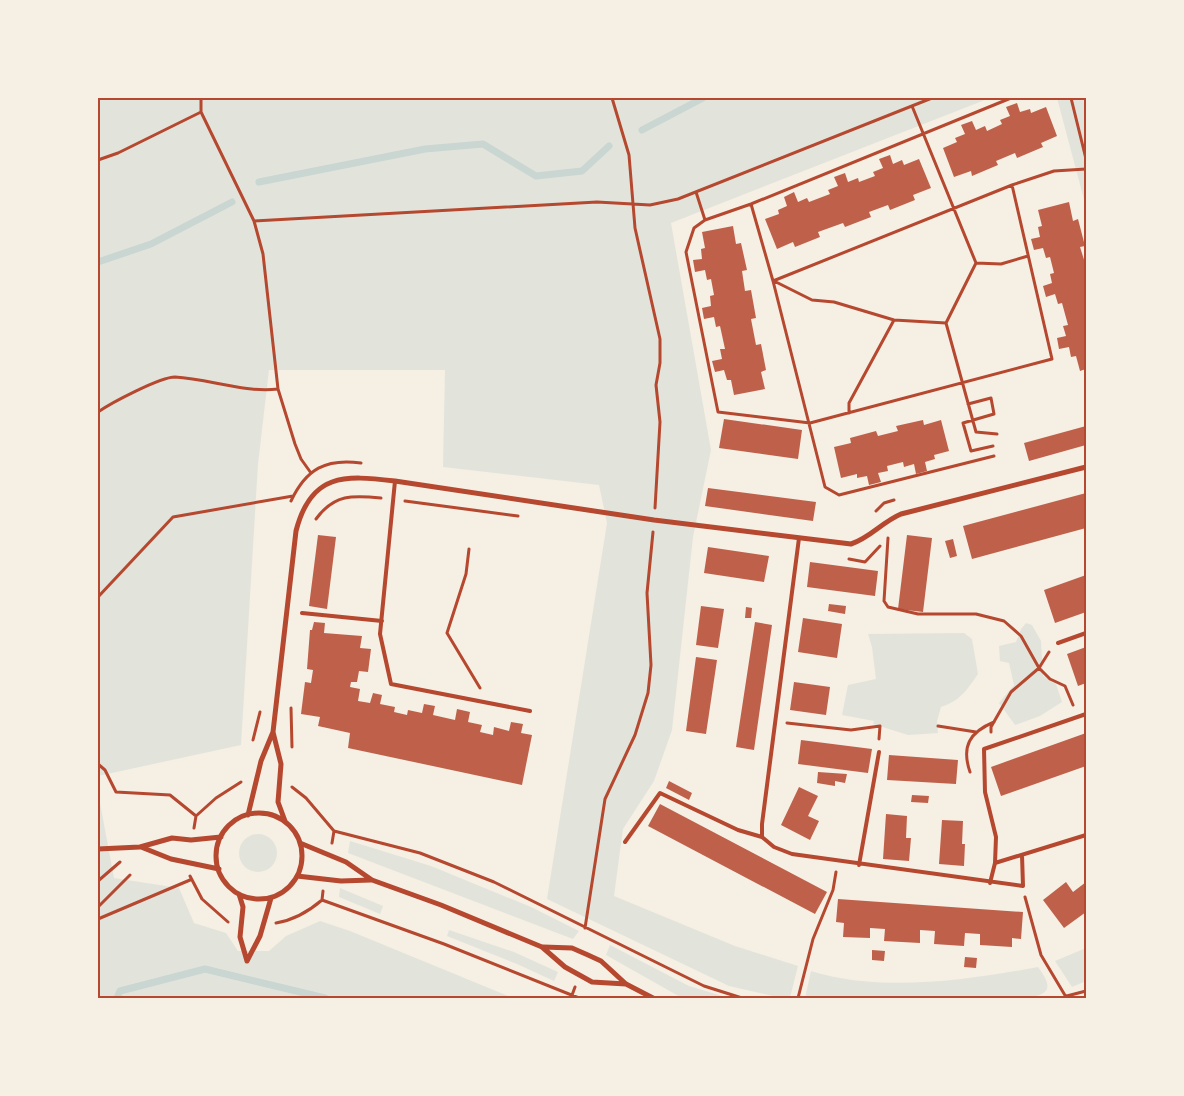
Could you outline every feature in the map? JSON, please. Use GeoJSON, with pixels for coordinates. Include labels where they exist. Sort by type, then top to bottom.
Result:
{"type":"FeatureCollection","features":[{"type":"Feature","properties":{"kind":"street"},"geometry":{"type":"LineString","coordinates":[[248,814],[261,761],[273,732],[296,531],[302,510],[322,487],[338,479],[349,477],[395,481],[654,520],[851,544],[863,540],[890,518],[901,514],[1086,467]]}},
{"type":"Feature","properties":{"kind":"street"},"geometry":{"type":"LineString","coordinates":[[273,732],[280,764],[278,802],[286,822],[294,831],[300,843],[301,866],[297,876],[286,890],[271,898],[249,898],[239,894],[227,884],[219,870],[217,858],[221,837],[236,820],[248,814],[261,813],[274,816],[286,822]]}},
{"type":"Feature","properties":{"kind":"street"},"geometry":{"type":"LineString","coordinates":[[98,849],[140,847],[172,838],[192,840],[221,837]]}},
{"type":"Feature","properties":{"kind":"street"},"geometry":{"type":"LineString","coordinates":[[300,843],[346,862],[372,880],[441,905],[542,947],[565,967],[592,982],[626,984]]}},
{"type":"Feature","properties":{"kind":"street"},"geometry":{"type":"LineString","coordinates":[[140,847],[171,859],[219,870]]}},
{"type":"Feature","properties":{"kind":"street"},"geometry":{"type":"LineString","coordinates":[[297,876],[341,881],[372,880]]}},
{"type":"Feature","properties":{"kind":"street"},"geometry":{"type":"LineString","coordinates":[[239,894],[242,907],[240,937],[248,961],[260,936],[271,898]]}},
{"type":"Feature","properties":{"kind":"street"},"geometry":{"type":"LineString","coordinates":[[542,947],[572,948],[588,955],[601,961],[626,984],[653,998]]}},
{"type":"Feature","properties":{"kind":"lane"},"geometry":{"type":"LineString","coordinates":[[395,481],[382,621],[383,656],[391,684],[530,711]]}},
{"type":"Feature","properties":{"kind":"lane"},"geometry":{"type":"LineString","coordinates":[[762,837],[762,824],[799,538]]}},
{"type":"Feature","properties":{"kind":"lane"},"geometry":{"type":"LineString","coordinates":[[302,613],[382,621]]}},
{"type":"Feature","properties":{"kind":"lane"},"geometry":{"type":"LineString","coordinates":[[1058,643],[1086,632]]}},
{"type":"Feature","properties":{"kind":"lane"},"geometry":{"type":"LineString","coordinates":[[990,883],[995,863],[996,836],[985,792],[984,749],[1086,714]]}},
{"type":"Feature","properties":{"kind":"lane"},"geometry":{"type":"LineString","coordinates":[[859,864],[879,752]]}},
{"type":"Feature","properties":{"kind":"lane"},"geometry":{"type":"LineString","coordinates":[[625,842],[660,793],[738,830],[762,837],[774,847],[792,854],[990,883],[1023,886],[1022,855]]}},
{"type":"Feature","properties":{"kind":"lane"},"geometry":{"type":"LineString","coordinates":[[995,863],[1086,835]]}},
{"type":"Feature","properties":{"kind":"path"},"geometry":{"type":"LineString","coordinates":[[201,98],[201,112],[254,221],[263,254],[278,389],[301,460],[310,472]]}},
{"type":"Feature","properties":{"kind":"path"},"geometry":{"type":"LineString","coordinates":[[254,221],[596,202],[650,205],[678,199],[932,98]]}},
{"type":"Feature","properties":{"kind":"path"},"geometry":{"type":"LineString","coordinates":[[1011,98],[751,204],[705,220],[694,228],[686,252],[718,412],[810,423],[1052,359],[1012,185]]}},
{"type":"Feature","properties":{"kind":"path"},"geometry":{"type":"LineString","coordinates":[[1071,98],[1086,159]]}},
{"type":"Feature","properties":{"kind":"path"},"geometry":{"type":"LineString","coordinates":[[912,106],[952,209],[976,263]]}},
{"type":"Feature","properties":{"kind":"path"},"geometry":{"type":"LineString","coordinates":[[98,160],[201,112]]}},
{"type":"Feature","properties":{"kind":"path"},"geometry":{"type":"LineString","coordinates":[[773,281],[1012,185],[1054,171],[1086,169]]}},
{"type":"Feature","properties":{"kind":"path"},"geometry":{"type":"LineString","coordinates":[[696,192],[705,220]]}},
{"type":"Feature","properties":{"kind":"path"},"geometry":{"type":"LineString","coordinates":[[751,204],[773,281],[825,487],[839,496],[994,456]]}},
{"type":"Feature","properties":{"kind":"path"},"geometry":{"type":"LineString","coordinates":[[976,263],[1001,264],[1028,256]]}},
{"type":"Feature","properties":{"kind":"path"},"geometry":{"type":"LineString","coordinates":[[976,263],[946,323],[976,432],[997,434]]}},
{"type":"Feature","properties":{"kind":"path"},"geometry":{"type":"LineString","coordinates":[[773,281],[812,300],[834,302],[894,320],[946,323]]}},
{"type":"Feature","properties":{"kind":"path"},"geometry":{"type":"LineString","coordinates":[[849,413],[849,403],[894,320]]}},
{"type":"Feature","properties":{"kind":"path"},"geometry":{"type":"LineString","coordinates":[[98,412],[114,400],[173,377],[258,391],[278,389]]}},
{"type":"Feature","properties":{"kind":"path"},"geometry":{"type":"LineString","coordinates":[[968,404],[991,398],[994,414],[963,423],[971,451],[993,446]]}},
{"type":"Feature","properties":{"kind":"path"},"geometry":{"type":"LineString","coordinates":[[98,597],[173,517],[293,496]]}},
{"type":"Feature","properties":{"kind":"path"},"geometry":{"type":"LineString","coordinates":[[313,527],[322,511],[334,501],[366,496]]}},
{"type":"Feature","properties":{"kind":"path"},"geometry":{"type":"LineString","coordinates":[[888,538],[884,601],[888,607],[918,614],[976,614],[1004,621],[1021,636],[1039,668],[1050,678],[1064,686],[1074,706]]}},
{"type":"Feature","properties":{"kind":"path"},"geometry":{"type":"LineString","coordinates":[[469,549],[466,574],[446,633],[490,703]]}},
{"type":"Feature","properties":{"kind":"path"},"geometry":{"type":"LineString","coordinates":[[992,746],[991,726],[1011,692],[1039,668],[1050,650],[1058,643]]}},
{"type":"Feature","properties":{"kind":"path"},"geometry":{"type":"LineString","coordinates":[[291,706],[292,751]]}},
{"type":"Feature","properties":{"kind":"path"},"geometry":{"type":"LineString","coordinates":[[776,722],[851,730],[880,726],[879,752]]}},
{"type":"Feature","properties":{"kind":"path"},"geometry":{"type":"LineString","coordinates":[[966,756],[969,741],[976,732],[994,722]]}},
{"type":"Feature","properties":{"kind":"path"},"geometry":{"type":"LineString","coordinates":[[938,726],[976,732]]}},
{"type":"Feature","properties":{"kind":"path"},"geometry":{"type":"LineString","coordinates":[[98,764],[105,770],[116,792],[170,795],[196,816],[216,798],[242,782]]}},
{"type":"Feature","properties":{"kind":"path"},"geometry":{"type":"LineString","coordinates":[[293,778],[294,787],[334,831],[420,853],[494,882],[704,986],[742,998]]}},
{"type":"Feature","properties":{"kind":"path"},"geometry":{"type":"LineString","coordinates":[[798,998],[813,939],[833,890],[837,861]]}},
{"type":"Feature","properties":{"kind":"path"},"geometry":{"type":"LineString","coordinates":[[98,908],[130,875]]}},
{"type":"Feature","properties":{"kind":"path"},"geometry":{"type":"LineString","coordinates":[[98,920],[190,880],[202,899],[228,922]]}},
{"type":"Feature","properties":{"kind":"path"},"geometry":{"type":"LineString","coordinates":[[1023,886],[1041,955],[1066,997]]}},
{"type":"Feature","properties":{"kind":"path"},"geometry":{"type":"LineString","coordinates":[[286,921],[304,913],[322,900],[452,947],[571,997],[579,998]]}},
{"type":"Feature","properties":{"kind":"path"},"geometry":{"type":"LineString","coordinates":[[1059,998],[1086,991]]}},
{"type":"Feature","properties":{"kind":"shaded area"},"geometry":{"type":"Polygon","coordinates":[[[98,98],[990,98],[671,223],[711,450],[693,537],[672,730],[654,781],[623,829],[614,896],[735,946],[798,966],[790,998],[781,998],[729,986],[547,899],[607,523],[599,485],[443,467],[445,370],[269,370],[258,464],[241,745],[98,776],[98,98]]]}},
{"type":"Feature","properties":{"kind":"shaded area"},"geometry":{"type":"Polygon","coordinates":[[[1057,98],[1083,98],[1086,113],[1086,207],[1057,98]]]}},
{"type":"Feature","properties":{"kind":"shaded area"},"geometry":{"type":"Polygon","coordinates":[[[1026,623],[1032,625],[1041,641],[1043,676],[1056,684],[1062,702],[1040,716],[1015,725],[999,703],[1014,685],[1009,663],[1000,661],[999,646],[1016,642],[1021,629],[1026,623]]]}},
{"type":"Feature","properties":{"kind":"shaded area"},"geometry":{"type":"Polygon","coordinates":[[[964,633],[972,639],[978,674],[958,698],[948,705],[941,707],[937,721],[938,733],[908,735],[873,724],[874,721],[842,715],[848,685],[876,679],[872,647],[868,634],[964,633]]]}},
{"type":"Feature","properties":{"kind":"shaded area"},"geometry":{"type":"Polygon","coordinates":[[[98,792],[114,878],[179,888],[194,923],[226,933],[238,951],[269,951],[286,936],[320,921],[350,931],[513,998],[98,998],[98,792]]]}},
{"type":"Feature","properties":{"kind":"shaded area"},"geometry":{"type":"Polygon","coordinates":[[[258,834],[265,835],[271,840],[276,846],[276,860],[271,866],[265,871],[258,872],[251,871],[245,866],[240,860],[239,853],[240,846],[245,840],[251,835],[258,834]]]}},
{"type":"Feature","properties":{"kind":"shaded area"},"geometry":{"type":"Polygon","coordinates":[[[350,841],[431,866],[531,907],[579,931],[573,939],[348,853],[350,841]]]}},
{"type":"Feature","properties":{"kind":"shaded area"},"geometry":{"type":"Polygon","coordinates":[[[340,888],[383,906],[380,914],[339,897],[340,888]]]}},
{"type":"Feature","properties":{"kind":"shaded area"},"geometry":{"type":"Polygon","coordinates":[[[449,930],[514,952],[558,972],[554,981],[447,936],[449,930]]]}},
{"type":"Feature","properties":{"kind":"shaded area"},"geometry":{"type":"Polygon","coordinates":[[[610,945],[689,986],[729,998],[682,998],[606,955],[610,945]]]}},
{"type":"Feature","properties":{"kind":"shaded area"},"geometry":{"type":"Polygon","coordinates":[[[1086,948],[1086,981],[1072,987],[1055,961],[1086,948]]]}},
{"type":"Feature","properties":{"kind":"shaded area"},"geometry":{"type":"Polygon","coordinates":[[[1038,967],[1046,979],[1047,988],[1041,994],[1027,998],[805,998],[811,971],[838,978],[895,983],[953,980],[1038,967]]]}},
{"type":"Feature","properties":{"kind":"building"},"geometry":{"type":"Polygon","coordinates":[[[1017,103],[1020,112],[1030,109],[1031,113],[1046,107],[1057,136],[1041,143],[1043,147],[1017,158],[1015,153],[996,161],[998,165],[972,176],[971,171],[954,177],[943,148],[957,142],[955,138],[965,134],[961,125],[972,121],[976,130],[985,126],[987,131],[1002,124],[1000,120],[1010,116],[1006,107],[1017,103]]]}},
{"type":"Feature","properties":{"kind":"building"},"geometry":{"type":"Polygon","coordinates":[[[890,155],[893,164],[902,160],[904,165],[919,159],[931,188],[913,195],[915,200],[890,210],[888,205],[869,212],[871,217],[845,227],[843,223],[818,232],[820,237],[795,247],[793,242],[777,249],[765,219],[779,214],[778,210],[787,206],[784,197],[794,192],[798,202],[807,198],[809,202],[830,194],[828,190],[838,186],[834,177],[845,173],[848,182],[858,178],[859,182],[875,176],[873,172],[883,168],[879,159],[890,155]]]}},
{"type":"Feature","properties":{"kind":"building"},"geometry":{"type":"Polygon","coordinates":[[[1069,202],[1073,221],[1078,219],[1085,246],[1080,247],[1086,266],[1086,369],[1080,371],[1076,356],[1071,357],[1069,347],[1059,349],[1057,338],[1066,336],[1063,326],[1068,325],[1062,303],[1058,304],[1055,294],[1046,297],[1043,286],[1052,283],[1050,274],[1054,273],[1050,257],[1046,258],[1043,248],[1034,250],[1031,239],[1040,237],[1038,227],[1042,226],[1038,210],[1069,202]]]}},
{"type":"Feature","properties":{"kind":"building"},"geometry":{"type":"Polygon","coordinates":[[[733,226],[736,244],[741,243],[747,270],[742,271],[745,291],[751,290],[756,318],[751,319],[756,345],[761,344],[766,370],[761,372],[765,389],[734,395],[731,380],[727,380],[724,370],[715,372],[712,361],[722,359],[720,349],[725,349],[720,326],[716,327],[714,317],[704,319],[702,308],[711,306],[710,296],[714,295],[711,279],[707,280],[705,270],[695,272],[693,260],[702,259],[701,249],[705,248],[702,232],[733,226]]]}},
{"type":"Feature","properties":{"kind":"building"},"geometry":{"type":"Polygon","coordinates":[[[724,419],[802,430],[798,459],[719,448],[724,419]]]}},
{"type":"Feature","properties":{"kind":"building"},"geometry":{"type":"Polygon","coordinates":[[[923,420],[924,425],[941,420],[949,451],[934,455],[935,459],[925,462],[927,471],[916,474],[914,464],[904,467],[903,462],[887,466],[888,471],[878,473],[881,482],[869,485],[867,476],[857,478],[857,474],[841,478],[834,447],[851,443],[850,438],[876,431],[878,436],[898,431],[896,426],[923,420]]]}},
{"type":"Feature","properties":{"kind":"building"},"geometry":{"type":"Polygon","coordinates":[[[1086,426],[1086,445],[1029,461],[1024,443],[1086,426]]]}},
{"type":"Feature","properties":{"kind":"building"},"geometry":{"type":"Polygon","coordinates":[[[708,488],[816,502],[813,521],[705,506],[708,488]]]}},
{"type":"Feature","properties":{"kind":"building"},"geometry":{"type":"Polygon","coordinates":[[[1086,493],[1086,528],[972,559],[963,526],[1086,493]]]}},
{"type":"Feature","properties":{"kind":"building"},"geometry":{"type":"Polygon","coordinates":[[[318,535],[336,537],[327,609],[309,606],[318,535]]]}},
{"type":"Feature","properties":{"kind":"building"},"geometry":{"type":"Polygon","coordinates":[[[907,535],[932,538],[923,612],[898,609],[907,535]]]}},
{"type":"Feature","properties":{"kind":"building"},"geometry":{"type":"Polygon","coordinates":[[[953,539],[957,556],[950,558],[945,541],[953,539]]]}},
{"type":"Feature","properties":{"kind":"building"},"geometry":{"type":"Polygon","coordinates":[[[708,547],[769,556],[764,582],[704,573],[708,547]]]}},
{"type":"Feature","properties":{"kind":"building"},"geometry":{"type":"Polygon","coordinates":[[[810,562],[878,571],[875,596],[807,587],[810,562]]]}},
{"type":"Feature","properties":{"kind":"building"},"geometry":{"type":"Polygon","coordinates":[[[1086,575],[1086,612],[1055,623],[1044,590],[1086,575]]]}},
{"type":"Feature","properties":{"kind":"building"},"geometry":{"type":"Polygon","coordinates":[[[829,604],[846,606],[845,614],[828,611],[829,604]]]}},
{"type":"Feature","properties":{"kind":"building"},"geometry":{"type":"Polygon","coordinates":[[[701,606],[724,609],[718,648],[696,645],[701,606]]]}},
{"type":"Feature","properties":{"kind":"building"},"geometry":{"type":"Polygon","coordinates":[[[746,607],[752,608],[751,618],[745,618],[746,607]]]}},
{"type":"Feature","properties":{"kind":"building"},"geometry":{"type":"Polygon","coordinates":[[[803,618],[842,624],[837,658],[798,652],[803,618]]]}},
{"type":"Feature","properties":{"kind":"building"},"geometry":{"type":"Polygon","coordinates":[[[314,622],[325,623],[324,633],[362,636],[360,648],[371,649],[368,672],[359,671],[357,682],[351,682],[350,687],[360,689],[358,701],[370,703],[373,693],[382,695],[380,704],[395,707],[394,712],[407,715],[408,710],[422,713],[424,704],[435,706],[433,715],[455,720],[457,709],[470,712],[468,722],[482,725],[480,732],[493,735],[494,727],[509,731],[511,722],[523,724],[521,733],[532,735],[522,785],[348,748],[350,733],[318,726],[320,717],[301,714],[305,682],[311,683],[313,670],[307,669],[310,630],[312,630],[314,622]]]}},
{"type":"Feature","properties":{"kind":"building"},"geometry":{"type":"Polygon","coordinates":[[[755,622],[772,625],[754,750],[736,747],[755,622]]]}},
{"type":"Feature","properties":{"kind":"building"},"geometry":{"type":"Polygon","coordinates":[[[1086,647],[1086,683],[1078,686],[1067,654],[1086,647]]]}},
{"type":"Feature","properties":{"kind":"building"},"geometry":{"type":"Polygon","coordinates":[[[696,657],[717,660],[706,734],[686,731],[696,657]]]}},
{"type":"Feature","properties":{"kind":"building"},"geometry":{"type":"Polygon","coordinates":[[[794,682],[830,687],[826,715],[790,710],[794,682]]]}},
{"type":"Feature","properties":{"kind":"building"},"geometry":{"type":"Polygon","coordinates":[[[1086,733],[1086,766],[1001,796],[991,767],[1086,733]]]}},
{"type":"Feature","properties":{"kind":"building"},"geometry":{"type":"Polygon","coordinates":[[[801,740],[872,749],[868,773],[798,764],[801,740]]]}},
{"type":"Feature","properties":{"kind":"building"},"geometry":{"type":"Polygon","coordinates":[[[889,755],[958,760],[956,784],[887,780],[889,755]]]}},
{"type":"Feature","properties":{"kind":"building"},"geometry":{"type":"Polygon","coordinates":[[[818,772],[847,774],[845,783],[835,781],[835,786],[817,783],[818,772]]]}},
{"type":"Feature","properties":{"kind":"building"},"geometry":{"type":"Polygon","coordinates":[[[669,781],[692,793],[689,800],[666,788],[669,781]]]}},
{"type":"Feature","properties":{"kind":"building"},"geometry":{"type":"Polygon","coordinates":[[[799,787],[818,796],[808,816],[819,821],[810,840],[781,825],[799,787]]]}},
{"type":"Feature","properties":{"kind":"building"},"geometry":{"type":"Polygon","coordinates":[[[912,795],[929,796],[928,803],[911,802],[912,795]]]}},
{"type":"Feature","properties":{"kind":"building"},"geometry":{"type":"Polygon","coordinates":[[[660,804],[827,892],[815,914],[648,826],[660,804]]]}},
{"type":"Feature","properties":{"kind":"building"},"geometry":{"type":"Polygon","coordinates":[[[886,814],[907,816],[906,838],[911,838],[909,861],[883,859],[886,814]]]}},
{"type":"Feature","properties":{"kind":"building"},"geometry":{"type":"Polygon","coordinates":[[[942,820],[963,821],[962,844],[965,844],[964,866],[939,864],[942,820]]]}},
{"type":"Feature","properties":{"kind":"building"},"geometry":{"type":"Polygon","coordinates":[[[1066,882],[1073,892],[1086,882],[1086,912],[1064,928],[1043,900],[1066,882]]]}},
{"type":"Feature","properties":{"kind":"building"},"geometry":{"type":"Polygon","coordinates":[[[838,899],[1023,912],[1021,939],[1012,938],[1012,947],[980,945],[980,934],[965,933],[964,946],[934,944],[935,931],[920,930],[920,943],[884,941],[885,929],[870,928],[870,938],[843,937],[844,923],[836,922],[838,899]]]}},
{"type":"Feature","properties":{"kind":"building"},"geometry":{"type":"Polygon","coordinates":[[[872,950],[885,951],[884,961],[872,960],[872,950]]]}},
{"type":"Feature","properties":{"kind":"building"},"geometry":{"type":"Polygon","coordinates":[[[965,957],[977,958],[976,968],[964,967],[965,957]]]}},
{"type":"Feature","properties":{"kind":"waterway"},"geometry":{"type":"LineString","coordinates":[[642,130],[703,98]]}},
{"type":"Feature","properties":{"kind":"waterway"},"geometry":{"type":"LineString","coordinates":[[259,182],[425,149],[483,144],[536,176],[582,171],[609,146]]}},
{"type":"Feature","properties":{"kind":"waterway"},"geometry":{"type":"LineString","coordinates":[[98,262],[151,244],[232,202]]}},
{"type":"Feature","properties":{"kind":"waterway"},"geometry":{"type":"LineString","coordinates":[[117,998],[120,991],[205,969],[325,998]]}}]}
